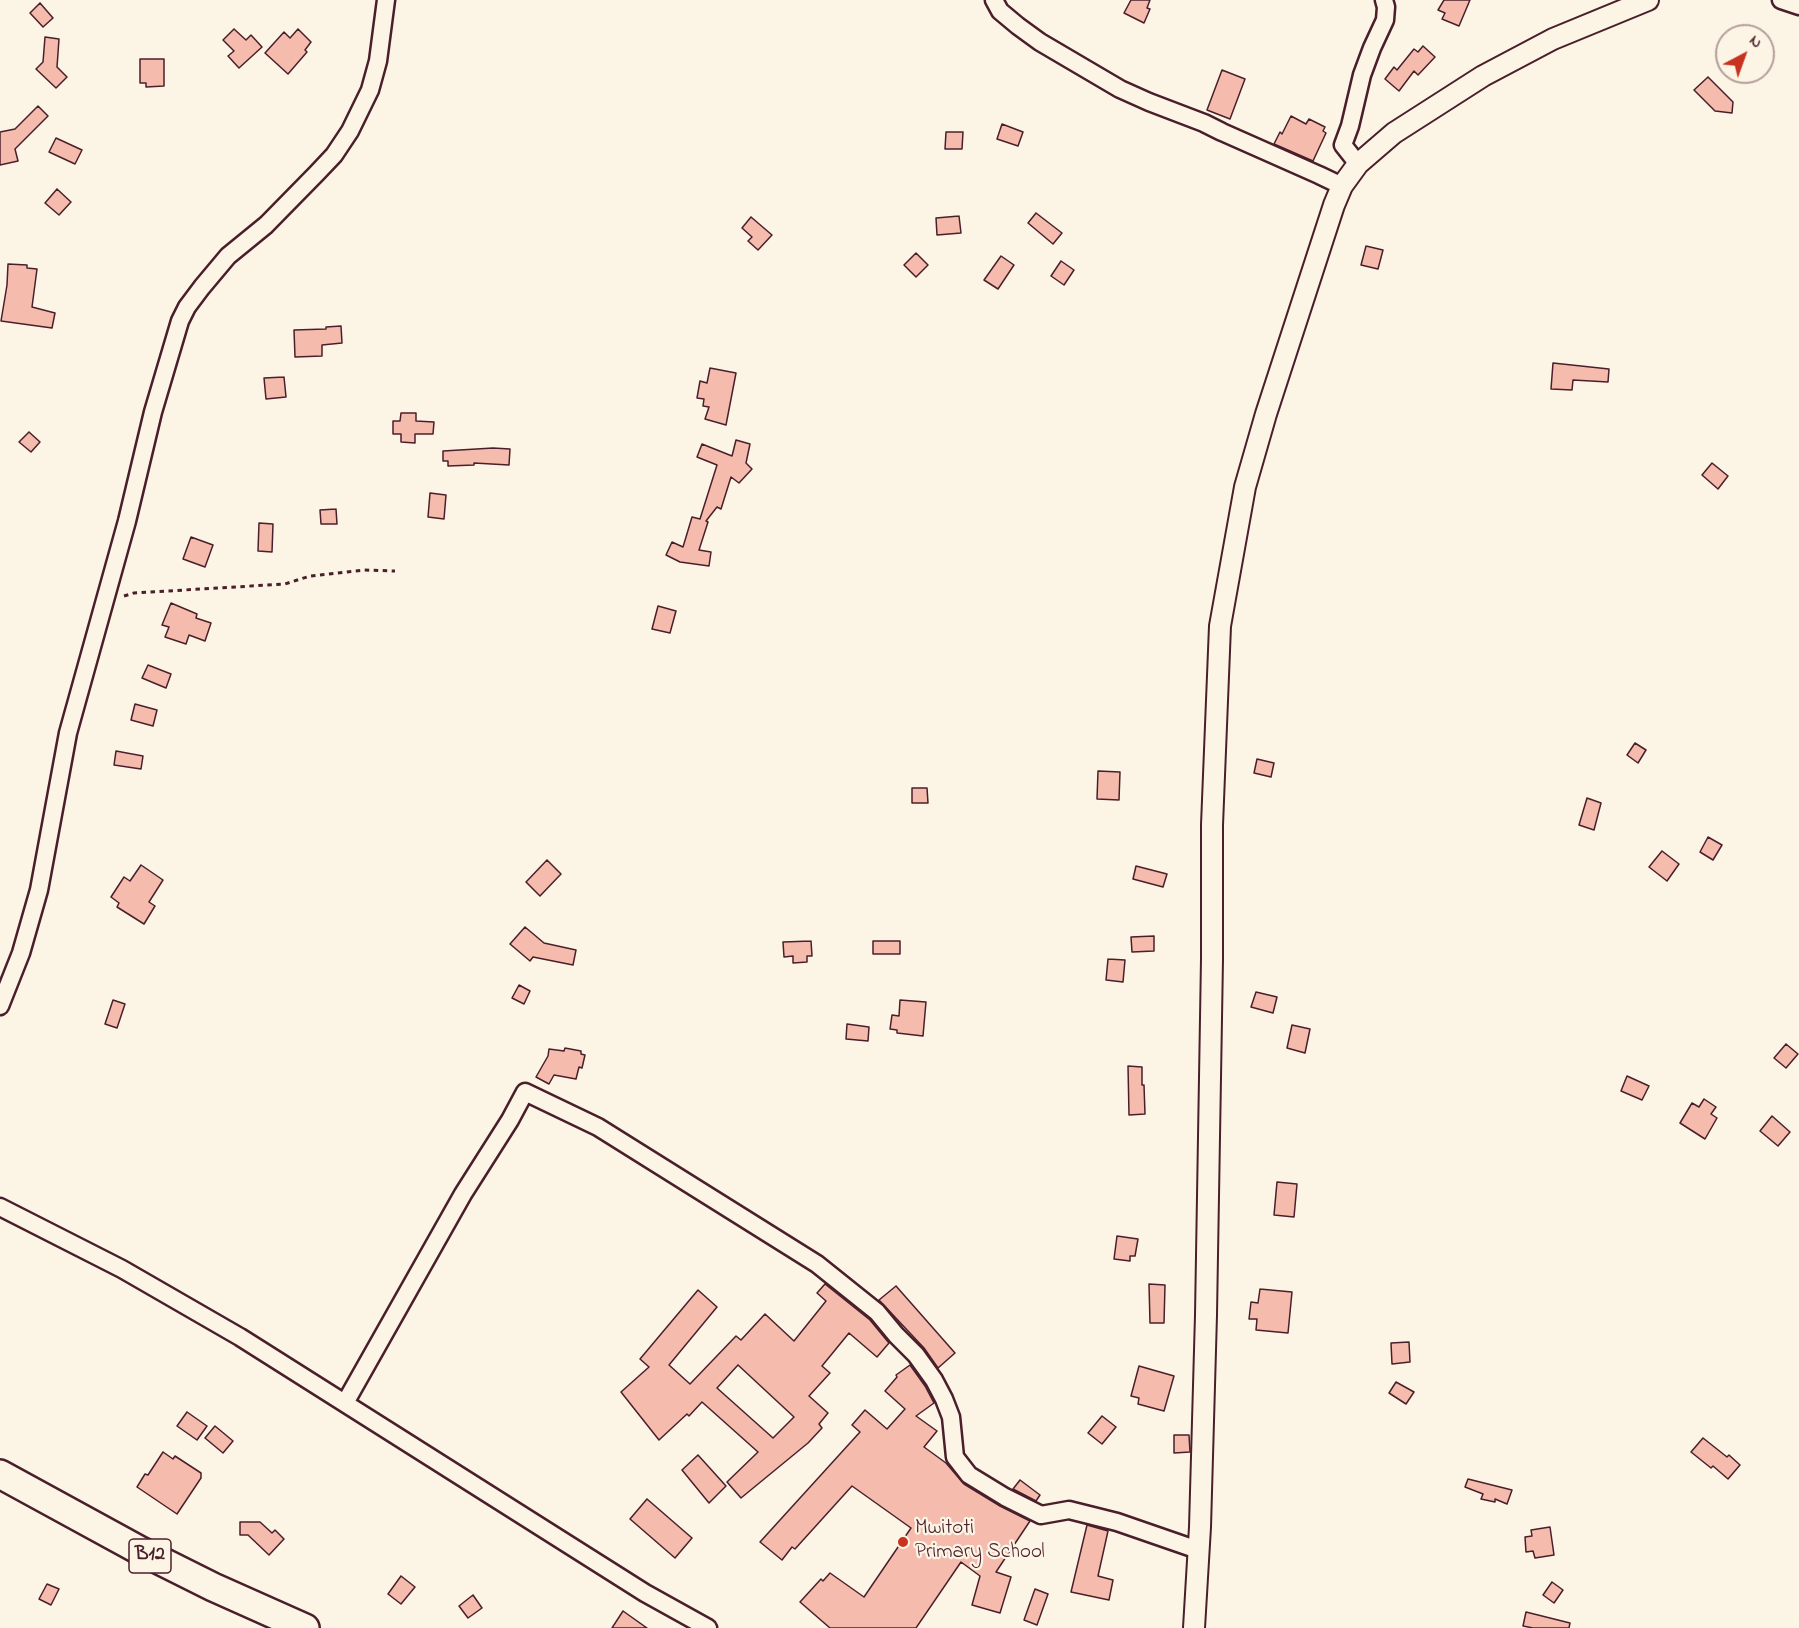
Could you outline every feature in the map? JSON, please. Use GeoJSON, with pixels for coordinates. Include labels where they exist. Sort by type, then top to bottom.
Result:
{"type":"FeatureCollection","features":[{"type":"Feature","properties":{"kind":"highway","name":"B12"},"geometry":{"type":"LineString","coordinates":[[0,1474],[149,1556],[305,1628]]}},
{"type":"Feature","properties":{"kind":"street"},"geometry":{"type":"LineString","coordinates":[[0,1006],[21,953],[39,890],[68,733],[127,521],[153,412],[180,321],[202,287],[228,256],[266,225],[334,155],[350,130],[370,90],[378,61],[386,0]]}},
{"type":"Feature","properties":{"kind":"street"},"geometry":{"type":"LineString","coordinates":[[994,0],[1000,11],[1053,51],[1120,89],[1204,123],[1342,186]]}},
{"type":"Feature","properties":{"kind":"street"},"geometry":{"type":"LineString","coordinates":[[1358,164],[1343,145],[1362,75],[1385,20],[1384,0]]}},
{"type":"Feature","properties":{"kind":"street"},"geometry":{"type":"LineString","coordinates":[[1194,1628],[1209,1152],[1212,825],[1220,626],[1245,487],[1266,414],[1334,205],[1342,186],[1358,164],[1394,133],[1483,76],[1552,39],[1648,0]]}},
{"type":"Feature","properties":{"kind":"street"},"geometry":{"type":"LineString","coordinates":[[1781,0],[1799,6]]}},
{"type":"Feature","properties":{"kind":"street"},"geometry":{"type":"LineString","coordinates":[[345,1403],[463,1194],[525,1092],[598,1127],[817,1264],[877,1312],[916,1355],[934,1380],[951,1417],[955,1457],[969,1475],[1041,1515],[1069,1510],[1117,1522],[1198,1550]]}},
{"type":"Feature","properties":{"kind":"street"},"geometry":{"type":"LineString","coordinates":[[0,1207],[122,1269],[240,1337],[645,1593],[708,1628]]}},
{"type":"Feature","properties":{"kind":"path"},"geometry":{"type":"LineString","coordinates":[[105,600],[134,593],[285,584],[310,576],[364,570],[395,572]]}},
{"type":"Feature","properties":{"kind":"building"},"geometry":{"type":"Polygon","coordinates":[[[1131,0],[1150,0],[1147,8],[1150,9],[1144,23],[1124,13],[1131,0]]]}},
{"type":"Feature","properties":{"kind":"building"},"geometry":{"type":"Polygon","coordinates":[[[1444,0],[1470,0],[1459,26],[1442,19],[1445,13],[1438,10],[1444,0]]]}},
{"type":"Feature","properties":{"kind":"building"},"geometry":{"type":"Polygon","coordinates":[[[40,3],[53,18],[43,27],[30,13],[40,3]]]}},
{"type":"Feature","properties":{"kind":"building"},"geometry":{"type":"Polygon","coordinates":[[[234,29],[246,40],[251,35],[262,47],[239,68],[228,56],[234,51],[223,40],[234,29]]]}},
{"type":"Feature","properties":{"kind":"building"},"geometry":{"type":"Polygon","coordinates":[[[298,29],[311,42],[305,50],[307,52],[288,74],[265,53],[284,32],[290,38],[298,29]]]}},
{"type":"Feature","properties":{"kind":"building"},"geometry":{"type":"Polygon","coordinates":[[[45,37],[59,39],[57,67],[67,77],[56,88],[36,69],[43,62],[45,37]]]}},
{"type":"Feature","properties":{"kind":"building"},"geometry":{"type":"Polygon","coordinates":[[[1423,46],[1435,57],[1418,75],[1414,71],[1399,91],[1385,79],[1394,67],[1397,70],[1414,49],[1418,52],[1423,46]]]}},
{"type":"Feature","properties":{"kind":"building"},"geometry":{"type":"Polygon","coordinates":[[[140,59],[164,59],[164,86],[146,87],[146,83],[140,83],[140,59]]]}},
{"type":"Feature","properties":{"kind":"building"},"geometry":{"type":"Polygon","coordinates":[[[1222,70],[1245,79],[1230,119],[1207,110],[1222,70]]]}},
{"type":"Feature","properties":{"kind":"building"},"geometry":{"type":"Polygon","coordinates":[[[1708,77],[1733,102],[1732,113],[1715,111],[1694,90],[1708,77]]]}},
{"type":"Feature","properties":{"kind":"building"},"geometry":{"type":"Polygon","coordinates":[[[38,106],[48,116],[15,149],[18,161],[0,165],[0,132],[15,129],[38,106]]]}},
{"type":"Feature","properties":{"kind":"building"},"geometry":{"type":"Polygon","coordinates":[[[1291,116],[1306,124],[1309,119],[1325,127],[1323,131],[1326,133],[1313,161],[1274,144],[1291,116]]]}},
{"type":"Feature","properties":{"kind":"building"},"geometry":{"type":"Polygon","coordinates":[[[1002,124],[1023,132],[1018,146],[997,139],[1002,124]]]}},
{"type":"Feature","properties":{"kind":"building"},"geometry":{"type":"Polygon","coordinates":[[[946,132],[963,132],[962,149],[945,149],[946,132]]]}},
{"type":"Feature","properties":{"kind":"building"},"geometry":{"type":"Polygon","coordinates":[[[56,138],[82,150],[75,164],[49,152],[56,138]]]}},
{"type":"Feature","properties":{"kind":"building"},"geometry":{"type":"Polygon","coordinates":[[[57,189],[71,202],[59,215],[45,203],[57,189]]]}},
{"type":"Feature","properties":{"kind":"building"},"geometry":{"type":"Polygon","coordinates":[[[1036,213],[1062,233],[1053,244],[1028,223],[1036,213]]]}},
{"type":"Feature","properties":{"kind":"building"},"geometry":{"type":"Polygon","coordinates":[[[959,216],[961,233],[937,235],[936,218],[959,216]]]}},
{"type":"Feature","properties":{"kind":"building"},"geometry":{"type":"Polygon","coordinates":[[[751,217],[772,235],[758,250],[748,241],[752,237],[742,228],[751,217]]]}},
{"type":"Feature","properties":{"kind":"building"},"geometry":{"type":"Polygon","coordinates":[[[1366,246],[1383,250],[1378,269],[1361,265],[1366,246]]]}},
{"type":"Feature","properties":{"kind":"building"},"geometry":{"type":"Polygon","coordinates":[[[916,253],[928,265],[916,277],[904,265],[916,253]]]}},
{"type":"Feature","properties":{"kind":"building"},"geometry":{"type":"Polygon","coordinates":[[[1001,256],[1014,265],[998,289],[984,280],[1001,256]]]}},
{"type":"Feature","properties":{"kind":"building"},"geometry":{"type":"Polygon","coordinates":[[[1061,261],[1074,270],[1064,285],[1051,276],[1061,261]]]}},
{"type":"Feature","properties":{"kind":"building"},"geometry":{"type":"Polygon","coordinates":[[[8,264],[27,265],[27,268],[37,269],[32,307],[55,313],[52,328],[1,321],[8,264]]]}},
{"type":"Feature","properties":{"kind":"building"},"geometry":{"type":"Polygon","coordinates":[[[341,326],[342,343],[322,345],[322,356],[295,357],[294,330],[341,326]]]}},
{"type":"Feature","properties":{"kind":"building"},"geometry":{"type":"Polygon","coordinates":[[[1553,363],[1609,369],[1608,382],[1573,380],[1572,390],[1551,389],[1553,363]]]}},
{"type":"Feature","properties":{"kind":"building"},"geometry":{"type":"Polygon","coordinates":[[[710,368],[736,373],[726,425],[705,419],[709,407],[703,406],[704,399],[697,398],[700,381],[707,383],[710,368]]]}},
{"type":"Feature","properties":{"kind":"building"},"geometry":{"type":"Polygon","coordinates":[[[284,377],[286,397],[266,399],[264,378],[284,377]]]}},
{"type":"Feature","properties":{"kind":"building"},"geometry":{"type":"Polygon","coordinates":[[[401,413],[416,413],[416,421],[434,422],[433,434],[415,434],[415,443],[401,442],[401,434],[393,434],[393,421],[400,421],[401,413]]]}},
{"type":"Feature","properties":{"kind":"building"},"geometry":{"type":"Polygon","coordinates":[[[29,432],[40,442],[31,452],[19,442],[29,432]]]}},
{"type":"Feature","properties":{"kind":"building"},"geometry":{"type":"Polygon","coordinates":[[[736,440],[750,444],[746,463],[752,469],[739,483],[731,477],[721,509],[717,507],[706,521],[708,522],[699,550],[711,552],[709,566],[680,562],[666,555],[672,542],[683,547],[692,517],[700,519],[717,465],[697,457],[702,444],[732,456],[736,440]]]}},
{"type":"Feature","properties":{"kind":"building"},"geometry":{"type":"Polygon","coordinates":[[[510,449],[509,465],[474,463],[474,465],[448,466],[448,461],[443,461],[443,451],[510,449]]]}},
{"type":"Feature","properties":{"kind":"building"},"geometry":{"type":"Polygon","coordinates":[[[1712,463],[1728,476],[1718,489],[1702,475],[1712,463]]]}},
{"type":"Feature","properties":{"kind":"building"},"geometry":{"type":"Polygon","coordinates":[[[430,493],[446,495],[444,519],[428,517],[430,493]]]}},
{"type":"Feature","properties":{"kind":"building"},"geometry":{"type":"Polygon","coordinates":[[[336,509],[337,524],[321,524],[320,510],[336,509]]]}},
{"type":"Feature","properties":{"kind":"building"},"geometry":{"type":"Polygon","coordinates":[[[259,523],[273,524],[272,552],[258,551],[259,523]]]}},
{"type":"Feature","properties":{"kind":"building"},"geometry":{"type":"Polygon","coordinates":[[[191,537],[213,545],[205,567],[183,559],[191,537]]]}},
{"type":"Feature","properties":{"kind":"building"},"geometry":{"type":"Polygon","coordinates":[[[171,603],[197,614],[196,618],[211,623],[205,641],[189,635],[186,644],[165,637],[169,627],[162,625],[171,603]]]}},
{"type":"Feature","properties":{"kind":"building"},"geometry":{"type":"Polygon","coordinates":[[[658,606],[676,611],[670,633],[652,629],[658,606]]]}},
{"type":"Feature","properties":{"kind":"building"},"geometry":{"type":"Polygon","coordinates":[[[148,665],[171,674],[166,688],[142,678],[148,665]]]}},
{"type":"Feature","properties":{"kind":"building"},"geometry":{"type":"Polygon","coordinates":[[[135,704],[157,710],[153,726],[131,720],[135,704]]]}},
{"type":"Feature","properties":{"kind":"building"},"geometry":{"type":"Polygon","coordinates":[[[1635,743],[1646,750],[1638,763],[1627,755],[1635,743]]]}},
{"type":"Feature","properties":{"kind":"building"},"geometry":{"type":"Polygon","coordinates":[[[116,751],[143,756],[141,769],[114,765],[116,751]]]}},
{"type":"Feature","properties":{"kind":"building"},"geometry":{"type":"Polygon","coordinates":[[[1257,759],[1274,763],[1271,777],[1254,773],[1257,759]]]}},
{"type":"Feature","properties":{"kind":"building"},"geometry":{"type":"Polygon","coordinates":[[[1098,771],[1120,772],[1119,800],[1097,799],[1098,771]]]}},
{"type":"Feature","properties":{"kind":"building"},"geometry":{"type":"Polygon","coordinates":[[[912,788],[927,788],[928,803],[912,803],[912,788]]]}},
{"type":"Feature","properties":{"kind":"building"},"geometry":{"type":"Polygon","coordinates":[[[1587,798],[1601,803],[1594,830],[1579,825],[1587,798]]]}},
{"type":"Feature","properties":{"kind":"building"},"geometry":{"type":"Polygon","coordinates":[[[1708,837],[1722,845],[1713,860],[1700,852],[1708,837]]]}},
{"type":"Feature","properties":{"kind":"building"},"geometry":{"type":"Polygon","coordinates":[[[1662,851],[1679,864],[1667,881],[1649,867],[1662,851]]]}},
{"type":"Feature","properties":{"kind":"building"},"geometry":{"type":"Polygon","coordinates":[[[547,860],[561,874],[540,896],[526,882],[547,860]]]}},
{"type":"Feature","properties":{"kind":"building"},"geometry":{"type":"Polygon","coordinates":[[[141,865],[163,880],[149,902],[155,906],[144,924],[117,907],[119,903],[111,897],[124,877],[130,881],[141,865]]]}},
{"type":"Feature","properties":{"kind":"building"},"geometry":{"type":"Polygon","coordinates":[[[1136,866],[1167,874],[1163,887],[1133,879],[1136,866]]]}},
{"type":"Feature","properties":{"kind":"building"},"geometry":{"type":"Polygon","coordinates":[[[525,927],[544,943],[576,950],[573,965],[533,957],[530,961],[510,944],[525,927]]]}},
{"type":"Feature","properties":{"kind":"building"},"geometry":{"type":"Polygon","coordinates":[[[1154,936],[1154,951],[1132,952],[1131,937],[1154,936]]]}},
{"type":"Feature","properties":{"kind":"building"},"geometry":{"type":"Polygon","coordinates":[[[811,941],[812,956],[807,956],[807,962],[793,963],[793,956],[784,957],[783,942],[811,941]]]}},
{"type":"Feature","properties":{"kind":"building"},"geometry":{"type":"Polygon","coordinates":[[[873,941],[900,941],[900,954],[873,954],[873,941]]]}},
{"type":"Feature","properties":{"kind":"building"},"geometry":{"type":"Polygon","coordinates":[[[1108,959],[1125,960],[1123,982],[1106,980],[1108,959]]]}},
{"type":"Feature","properties":{"kind":"building"},"geometry":{"type":"Polygon","coordinates":[[[519,985],[530,991],[524,1004],[512,998],[519,985]]]}},
{"type":"Feature","properties":{"kind":"building"},"geometry":{"type":"Polygon","coordinates":[[[1256,992],[1277,997],[1273,1013],[1251,1007],[1256,992]]]}},
{"type":"Feature","properties":{"kind":"building"},"geometry":{"type":"Polygon","coordinates":[[[113,1000],[125,1004],[117,1028],[105,1024],[113,1000]]]}},
{"type":"Feature","properties":{"kind":"building"},"geometry":{"type":"Polygon","coordinates":[[[900,1000],[926,1002],[923,1036],[897,1033],[897,1030],[890,1029],[892,1015],[899,1016],[900,1000]]]}},
{"type":"Feature","properties":{"kind":"building"},"geometry":{"type":"Polygon","coordinates":[[[847,1024],[869,1027],[868,1041],[846,1039],[847,1024]]]}},
{"type":"Feature","properties":{"kind":"building"},"geometry":{"type":"Polygon","coordinates":[[[1292,1025],[1310,1029],[1305,1053],[1287,1048],[1292,1025]]]}},
{"type":"Feature","properties":{"kind":"building"},"geometry":{"type":"Polygon","coordinates":[[[1786,1044],[1798,1054],[1786,1068],[1774,1058],[1786,1044]]]}},
{"type":"Feature","properties":{"kind":"building"},"geometry":{"type":"Polygon","coordinates":[[[565,1048],[581,1051],[581,1054],[585,1055],[576,1079],[554,1075],[549,1084],[536,1077],[548,1056],[549,1049],[564,1051],[565,1048]]]}},
{"type":"Feature","properties":{"kind":"building"},"geometry":{"type":"Polygon","coordinates":[[[1128,1066],[1142,1067],[1145,1114],[1129,1115],[1128,1066]]]}},
{"type":"Feature","properties":{"kind":"building"},"geometry":{"type":"Polygon","coordinates":[[[1627,1076],[1649,1086],[1642,1100],[1621,1091],[1627,1076]]]}},
{"type":"Feature","properties":{"kind":"building"},"geometry":{"type":"Polygon","coordinates":[[[1704,1099],[1716,1107],[1711,1114],[1717,1118],[1705,1139],[1680,1123],[1692,1103],[1699,1107],[1704,1099]]]}},
{"type":"Feature","properties":{"kind":"building"},"geometry":{"type":"Polygon","coordinates":[[[1772,1116],[1790,1132],[1778,1146],[1760,1131],[1772,1116]]]}},
{"type":"Feature","properties":{"kind":"building"},"geometry":{"type":"Polygon","coordinates":[[[1277,1182],[1297,1184],[1294,1217],[1274,1215],[1277,1182]]]}},
{"type":"Feature","properties":{"kind":"building"},"geometry":{"type":"Polygon","coordinates":[[[1117,1236],[1138,1239],[1135,1256],[1130,1256],[1130,1261],[1114,1259],[1117,1236]]]}},
{"type":"Feature","properties":{"kind":"building"},"geometry":{"type":"Polygon","coordinates":[[[825,1284],[870,1320],[889,1343],[877,1357],[849,1333],[822,1366],[830,1373],[809,1396],[828,1413],[819,1424],[822,1428],[808,1443],[741,1498],[727,1482],[758,1452],[702,1402],[689,1416],[687,1414],[659,1440],[621,1392],[649,1367],[640,1359],[698,1290],[717,1307],[669,1365],[690,1384],[736,1336],[741,1340],[765,1314],[794,1341],[826,1301],[817,1293],[825,1284]],[[738,1365],[717,1388],[773,1438],[794,1417],[738,1365]]]}},
{"type":"Feature","properties":{"kind":"building"},"geometry":{"type":"Polygon","coordinates":[[[1149,1284],[1165,1285],[1164,1323],[1150,1323],[1149,1284]]]}},
{"type":"Feature","properties":{"kind":"building"},"geometry":{"type":"Polygon","coordinates":[[[896,1286],[955,1353],[938,1368],[924,1348],[879,1300],[896,1286]]]}},
{"type":"Feature","properties":{"kind":"building"},"geometry":{"type":"Polygon","coordinates":[[[1260,1289],[1292,1292],[1288,1333],[1256,1330],[1257,1319],[1249,1319],[1251,1302],[1258,1303],[1260,1289]]]}},
{"type":"Feature","properties":{"kind":"building"},"geometry":{"type":"Polygon","coordinates":[[[1409,1342],[1410,1362],[1392,1364],[1391,1343],[1409,1342]]]}},
{"type":"Feature","properties":{"kind":"building"},"geometry":{"type":"Polygon","coordinates":[[[910,1365],[934,1403],[916,1416],[937,1431],[924,1447],[946,1463],[964,1484],[1030,1521],[996,1572],[1011,1577],[1000,1613],[972,1605],[980,1576],[961,1562],[916,1628],[830,1628],[800,1602],[821,1579],[823,1581],[830,1573],[864,1597],[911,1528],[852,1486],[795,1549],[792,1547],[782,1560],[760,1542],[860,1432],[852,1425],[865,1410],[887,1429],[905,1409],[885,1391],[897,1377],[896,1375],[910,1365]]]}},
{"type":"Feature","properties":{"kind":"building"},"geometry":{"type":"Polygon","coordinates":[[[1139,1366],[1174,1376],[1164,1411],[1138,1404],[1139,1398],[1131,1396],[1139,1366]]]}},
{"type":"Feature","properties":{"kind":"building"},"geometry":{"type":"Polygon","coordinates":[[[1396,1382],[1414,1392],[1406,1404],[1389,1393],[1396,1382]]]}},
{"type":"Feature","properties":{"kind":"building"},"geometry":{"type":"Polygon","coordinates":[[[187,1412],[207,1426],[197,1440],[177,1426],[187,1412]]]}},
{"type":"Feature","properties":{"kind":"building"},"geometry":{"type":"Polygon","coordinates":[[[1102,1416],[1116,1427],[1102,1444],[1088,1433],[1102,1416]]]}},
{"type":"Feature","properties":{"kind":"building"},"geometry":{"type":"Polygon","coordinates":[[[215,1426],[233,1441],[223,1453],[205,1438],[215,1426]]]}},
{"type":"Feature","properties":{"kind":"building"},"geometry":{"type":"Polygon","coordinates":[[[1174,1435],[1189,1435],[1190,1452],[1174,1453],[1174,1435]]]}},
{"type":"Feature","properties":{"kind":"building"},"geometry":{"type":"Polygon","coordinates":[[[1703,1438],[1740,1465],[1728,1479],[1691,1452],[1703,1438]]]}},
{"type":"Feature","properties":{"kind":"building"},"geometry":{"type":"Polygon","coordinates":[[[163,1452],[173,1459],[175,1456],[201,1473],[201,1478],[177,1514],[137,1487],[163,1452]]]}},
{"type":"Feature","properties":{"kind":"building"},"geometry":{"type":"Polygon","coordinates":[[[698,1455],[726,1486],[709,1503],[682,1470],[698,1455]]]}},
{"type":"Feature","properties":{"kind":"building"},"geometry":{"type":"Polygon","coordinates":[[[1468,1479],[1512,1490],[1507,1504],[1495,1499],[1495,1502],[1481,1499],[1483,1494],[1465,1487],[1468,1479]]]}},
{"type":"Feature","properties":{"kind":"building"},"geometry":{"type":"Polygon","coordinates":[[[1020,1480],[1040,1495],[1036,1501],[1013,1489],[1020,1480]]]}},
{"type":"Feature","properties":{"kind":"building"},"geometry":{"type":"Polygon","coordinates":[[[647,1499],[692,1538],[675,1558],[630,1519],[647,1499]]]}},
{"type":"Feature","properties":{"kind":"building"},"geometry":{"type":"Polygon","coordinates":[[[240,1522],[260,1522],[272,1533],[275,1530],[284,1539],[269,1555],[248,1535],[240,1535],[240,1522]]]}},
{"type":"Feature","properties":{"kind":"building"},"geometry":{"type":"Polygon","coordinates":[[[1087,1525],[1108,1531],[1098,1576],[1113,1580],[1109,1600],[1071,1592],[1087,1525]]]}},
{"type":"Feature","properties":{"kind":"building"},"geometry":{"type":"Polygon","coordinates":[[[1550,1527],[1554,1555],[1535,1558],[1533,1551],[1526,1552],[1525,1537],[1532,1536],[1531,1530],[1550,1527]]]}},
{"type":"Feature","properties":{"kind":"building"},"geometry":{"type":"Polygon","coordinates":[[[401,1576],[415,1587],[401,1604],[388,1594],[401,1576]]]}},
{"type":"Feature","properties":{"kind":"building"},"geometry":{"type":"Polygon","coordinates":[[[1552,1582],[1563,1590],[1554,1603],[1543,1595],[1552,1582]]]}},
{"type":"Feature","properties":{"kind":"building"},"geometry":{"type":"Polygon","coordinates":[[[47,1584],[59,1589],[51,1605],[39,1599],[47,1584]]]}},
{"type":"Feature","properties":{"kind":"building"},"geometry":{"type":"Polygon","coordinates":[[[1035,1589],[1048,1594],[1037,1625],[1024,1620],[1035,1589]]]}},
{"type":"Feature","properties":{"kind":"building"},"geometry":{"type":"Polygon","coordinates":[[[473,1595],[482,1608],[468,1618],[459,1606],[473,1595]]]}},
{"type":"Feature","properties":{"kind":"building"},"geometry":{"type":"Polygon","coordinates":[[[623,1611],[647,1628],[612,1628],[623,1611]]]}},
{"type":"Feature","properties":{"kind":"building"},"geometry":{"type":"Polygon","coordinates":[[[1526,1612],[1570,1623],[1569,1628],[1523,1626],[1526,1612]]]}},
{"type":"Feature","properties":{"kind":"place","name":"Mwitoti Primary School"},"geometry":{"type":"Point","coordinates":[903,1542]}}]}
